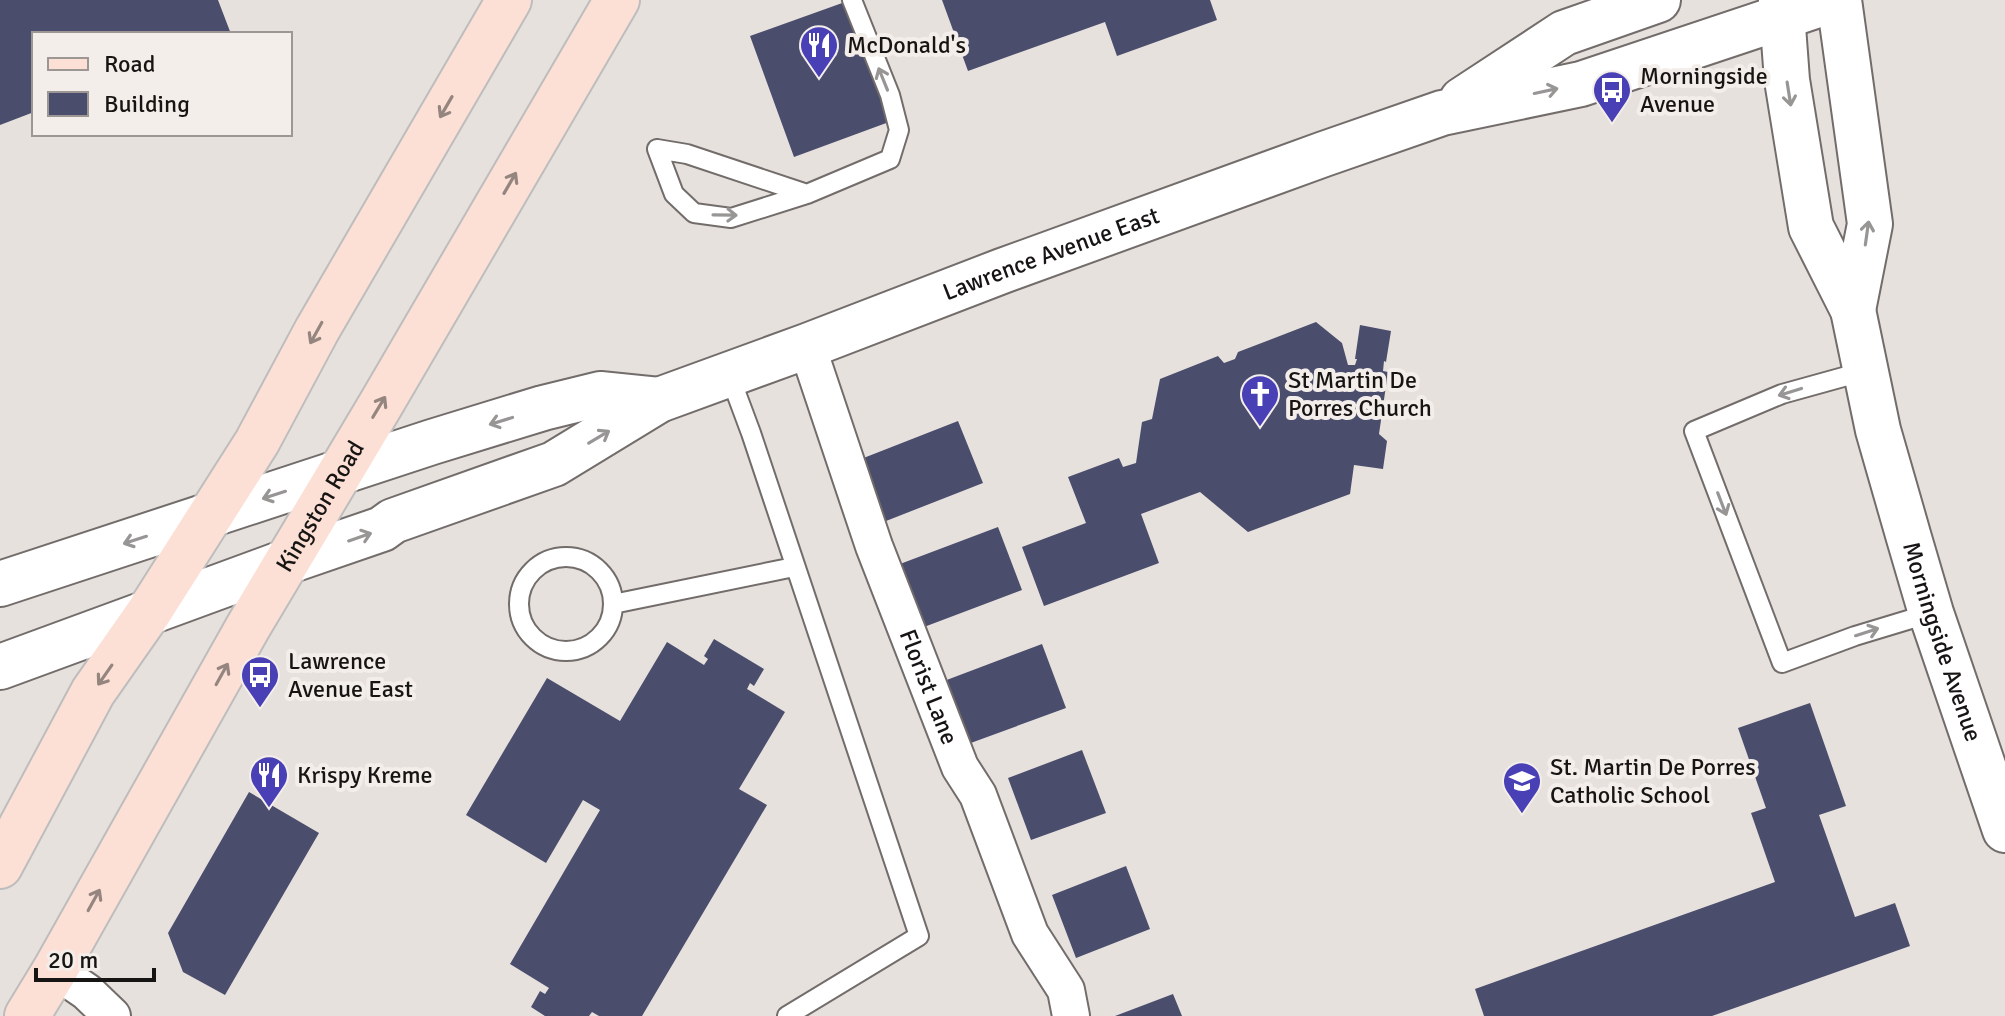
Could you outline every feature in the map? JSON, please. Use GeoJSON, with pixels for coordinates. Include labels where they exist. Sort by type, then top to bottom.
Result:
{"type":"FeatureCollection","features":[{"type":"Feature","properties":{"kind":"main road"},"geometry":{"type":"LineString","coordinates":[[0,866],[93,692],[149,612],[257,442],[317,330],[509,0]]}},
{"type":"Feature","properties":{"kind":"main road","name":"Kingston Road"},"geometry":{"type":"LineString","coordinates":[[27,1016],[286,562],[617,0]]}},
{"type":"Feature","properties":{"kind":"main road","name":"Lawrence Avenue East"},"geometry":{"type":"LineString","coordinates":[[1442,113],[1564,33],[1658,0]]}},
{"type":"Feature","properties":{"kind":"main road","name":"Lawrence Avenue East"},"geometry":{"type":"LineString","coordinates":[[0,667],[554,464],[659,400],[1002,271],[1442,113],[1581,84],[1782,8],[1836,0]]}},
{"type":"Feature","properties":{"kind":"main road","name":"Morningside Avenue"},"geometry":{"type":"LineString","coordinates":[[1836,0],[1870,224],[1853,310]]}},
{"type":"Feature","properties":{"kind":"main road","name":"Morningside Avenue"},"geometry":{"type":"LineString","coordinates":[[1782,8],[1787,80],[1811,227],[1853,310],[1878,430],[1931,613],[2003,817]]}},
{"type":"Feature","properties":{"kind":"main road","name":"Lawrence Avenue East"},"geometry":{"type":"LineString","coordinates":[[0,584],[543,408],[600,394],[659,400]]}},
{"type":"Feature","properties":{"kind":"street","name":"Florist Lane"},"geometry":{"type":"LineString","coordinates":[[807,346],[874,546],[960,767],[978,795],[1030,934],[1066,990],[1071,1016]]}},
{"type":"Feature","properties":{"kind":"street"},"geometry":{"type":"LineString","coordinates":[[55,970],[87,992],[112,1016]]}},
{"type":"Feature","properties":{"kind":"lane"},"geometry":{"type":"LineString","coordinates":[[807,194],[687,154],[657,149],[674,194],[694,213],[731,218],[807,194],[890,159],[899,130],[890,95],[852,0]]}},
{"type":"Feature","properties":{"kind":"lane"},"geometry":{"type":"LineString","coordinates":[[1865,371],[1782,394],[1694,431],[1782,663],[1931,613]]}},
{"type":"Feature","properties":{"kind":"lane"},"geometry":{"type":"LineString","coordinates":[[729,374],[919,936],[787,1016]]}},
{"type":"Feature","properties":{"kind":"lane"},"geometry":{"type":"LineString","coordinates":[[564,557],[579,558],[604,575],[611,589],[613,604],[611,619],[603,633],[591,644],[576,650],[560,651],[544,646],[531,637],[522,623],[518,607],[520,592],[536,567],[564,557]]}},
{"type":"Feature","properties":{"kind":"lane"},"geometry":{"type":"LineString","coordinates":[[613,604],[794,567]]}},
{"type":"Feature","properties":{"kind":"building"},"geometry":{"type":"Polygon","coordinates":[[[0,0],[218,0],[230,32],[32,32],[32,113],[0,125],[0,0]]]}},
{"type":"Feature","properties":{"kind":"building"},"geometry":{"type":"Polygon","coordinates":[[[942,0],[1210,0],[1217,20],[1117,56],[1105,22],[968,71],[942,0]]]}},
{"type":"Feature","properties":{"kind":"building","name":"McDonald's"},"geometry":{"type":"Polygon","coordinates":[[[845,2],[889,122],[794,157],[750,36],[845,2]]]}},
{"type":"Feature","properties":{"kind":"building","name":"St Martin De Porres Church"},"geometry":{"type":"Polygon","coordinates":[[[1316,322],[1342,343],[1348,365],[1355,365],[1357,359],[1360,325],[1391,331],[1384,361],[1383,371],[1388,372],[1379,434],[1387,441],[1383,469],[1354,465],[1350,494],[1248,532],[1200,492],[1141,514],[1159,563],[1044,606],[1022,547],[1086,523],[1068,477],[1119,458],[1123,467],[1136,463],[1142,422],[1152,419],[1160,379],[1218,356],[1224,363],[1235,359],[1238,352],[1316,322]]]}},
{"type":"Feature","properties":{"kind":"building"},"geometry":{"type":"Polygon","coordinates":[[[958,421],[983,483],[886,521],[861,459],[958,421]]]}},
{"type":"Feature","properties":{"kind":"building"},"geometry":{"type":"Polygon","coordinates":[[[998,527],[1022,590],[924,627],[900,564],[998,527]]]}},
{"type":"Feature","properties":{"kind":"building"},"geometry":{"type":"Polygon","coordinates":[[[714,639],[764,669],[754,686],[750,683],[747,689],[785,712],[739,789],[767,805],[642,1016],[599,1016],[592,1012],[589,1016],[545,1016],[531,1007],[540,991],[545,994],[549,988],[510,964],[600,810],[583,800],[546,863],[466,815],[547,678],[620,721],[667,642],[704,665],[708,659],[704,656],[714,639]]]}},
{"type":"Feature","properties":{"kind":"building"},"geometry":{"type":"Polygon","coordinates":[[[1042,644],[1066,708],[968,744],[944,681],[1042,644]]]}},
{"type":"Feature","properties":{"kind":"building"},"geometry":{"type":"Polygon","coordinates":[[[1810,703],[1846,806],[1819,815],[1855,917],[1895,903],[1910,946],[1712,1016],[1484,1016],[1475,989],[1775,882],[1751,813],[1766,808],[1738,728],[1810,703]]]}},
{"type":"Feature","properties":{"kind":"building"},"geometry":{"type":"Polygon","coordinates":[[[1082,750],[1106,813],[1031,840],[1008,778],[1082,750]]]}},
{"type":"Feature","properties":{"kind":"building"},"geometry":{"type":"Polygon","coordinates":[[[249,792],[319,833],[225,995],[183,972],[168,933],[249,792]]]}},
{"type":"Feature","properties":{"kind":"building"},"geometry":{"type":"Polygon","coordinates":[[[1126,866],[1150,929],[1076,958],[1052,895],[1126,866]]]}},
{"type":"Feature","properties":{"kind":"building"},"geometry":{"type":"Polygon","coordinates":[[[1173,994],[1182,1016],[1115,1016],[1173,994]]]}},
{"type":"Feature","properties":{"kind":"place","name":"McDonald's"},"geometry":{"type":"Point","coordinates":[819,79]}},
{"type":"Feature","properties":{"kind":"place","name":"Morningside Avenue"},"geometry":{"type":"Point","coordinates":[1612,124]}},
{"type":"Feature","properties":{"kind":"place","name":"St Martin De Porres Church"},"geometry":{"type":"Point","coordinates":[1260,428]}},
{"type":"Feature","properties":{"kind":"place","name":"Lawrence Avenue East"},"geometry":{"type":"Point","coordinates":[260,709]}},
{"type":"Feature","properties":{"kind":"place","name":"Krispy Kreme"},"geometry":{"type":"Point","coordinates":[269,809]}},
{"type":"Feature","properties":{"kind":"place","name":"St. Martin De Porres Catholic School"},"geometry":{"type":"Point","coordinates":[1522,815]}}]}
